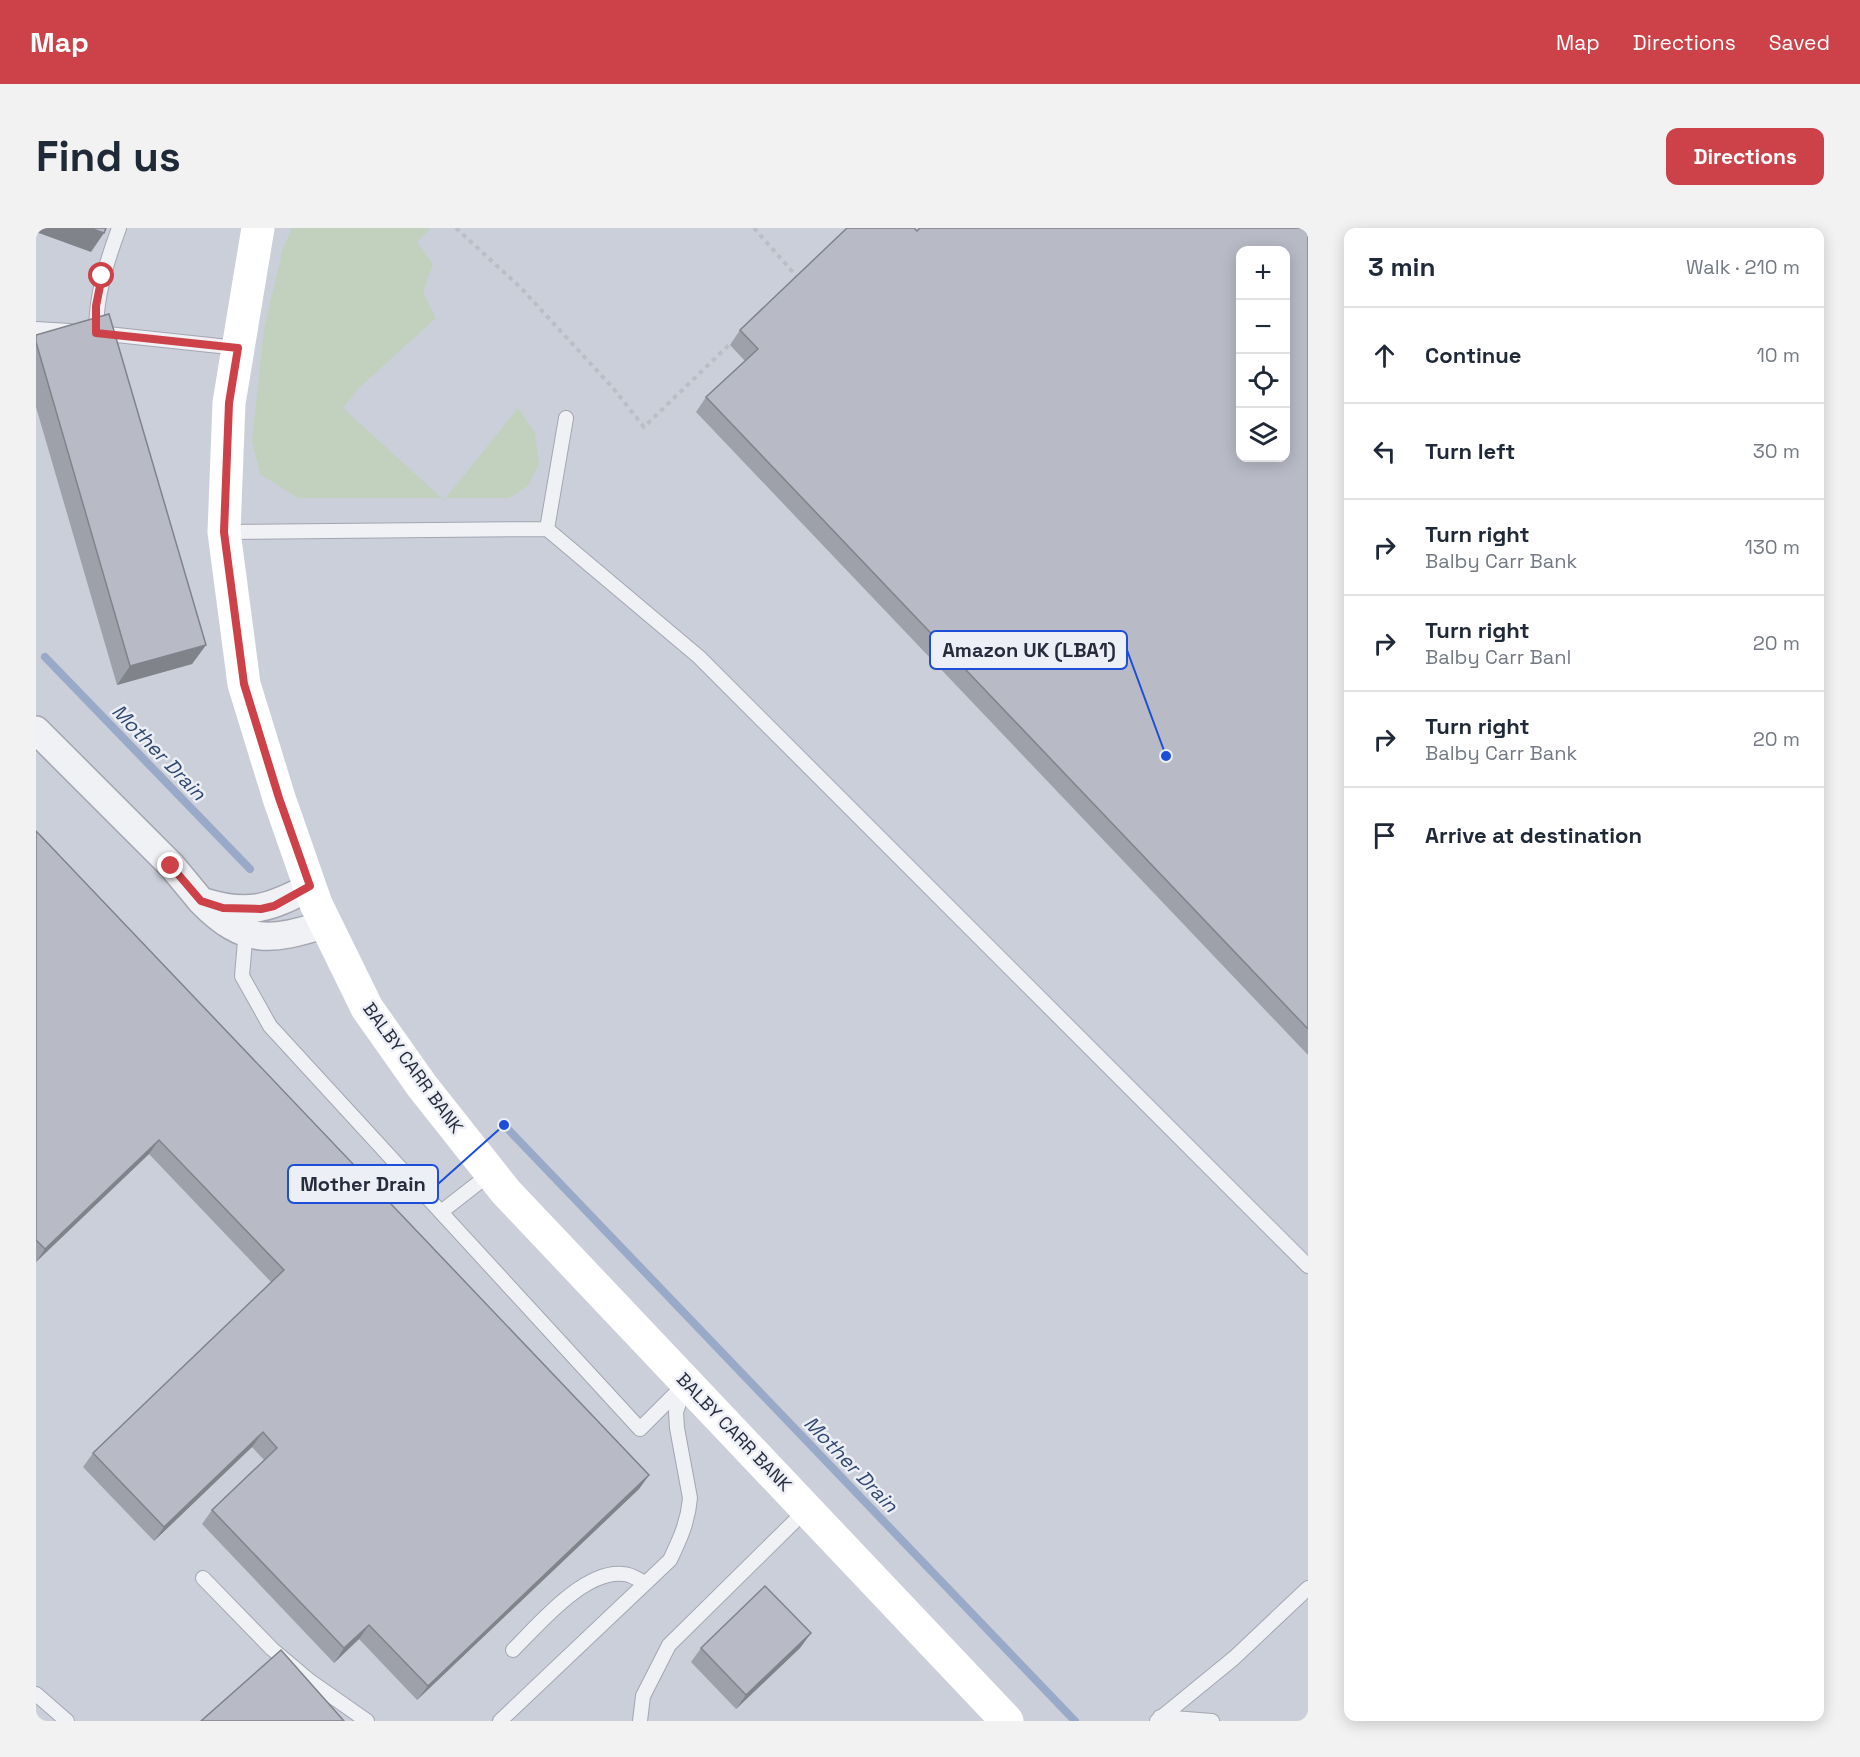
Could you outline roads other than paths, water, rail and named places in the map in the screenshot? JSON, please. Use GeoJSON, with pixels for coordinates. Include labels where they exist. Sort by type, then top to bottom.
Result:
{"type":"FeatureCollection","features":[{"type":"Feature","properties":{"kind":"street","name":"BALBY CARR BANK"},"geometry":{"type":"LineString","coordinates":[[258,228],[229,403],[224,532],[244,684],[279,798],[310,886],[326,924],[368,1008],[422,1086],[514,1201],[1007,1721]]}},
{"type":"Feature","properties":{"kind":"street"},"geometry":{"type":"LineString","coordinates":[[36,730],[171,866],[216,916],[246,921],[282,937],[326,924]]}},
{"type":"Feature","properties":{"kind":"street"},"geometry":{"type":"LineString","coordinates":[[246,921],[310,886]]}},
{"type":"Feature","properties":{"kind":"lane"},"geometry":{"type":"LineString","coordinates":[[96,333],[96,306],[102,276],[119,228]]}},
{"type":"Feature","properties":{"kind":"lane"},"geometry":{"type":"LineString","coordinates":[[36,329],[238,348]]}},
{"type":"Feature","properties":{"kind":"lane"},"geometry":{"type":"LineString","coordinates":[[547,529],[566,418]]}},
{"type":"Feature","properties":{"kind":"lane"},"geometry":{"type":"LineString","coordinates":[[224,532],[547,529],[699,657],[1308,1266]]}},
{"type":"Feature","properties":{"kind":"lane"},"geometry":{"type":"LineString","coordinates":[[246,921],[242,976],[270,1026],[640,1429],[686,1383]]}},
{"type":"Feature","properties":{"kind":"lane"},"geometry":{"type":"LineString","coordinates":[[441,1212],[491,1173]]}},
{"type":"Feature","properties":{"kind":"lane"},"geometry":{"type":"LineString","coordinates":[[500,1721],[670,1560],[683,1534],[689,1510],[690,1498],[676,1412],[686,1383]]}},
{"type":"Feature","properties":{"kind":"lane"},"geometry":{"type":"LineString","coordinates":[[640,1721],[643,1696],[669,1645],[807,1509]]}},
{"type":"Feature","properties":{"kind":"lane"},"geometry":{"type":"LineString","coordinates":[[513,1650],[569,1594],[611,1575],[625,1574],[645,1582]]}},
{"type":"Feature","properties":{"kind":"lane"},"geometry":{"type":"LineString","coordinates":[[203,1578],[272,1649],[310,1681],[367,1721]]}},
{"type":"Feature","properties":{"kind":"lane"},"geometry":{"type":"LineString","coordinates":[[1159,1719],[1234,1658],[1308,1588]]}},
{"type":"Feature","properties":{"kind":"lane"},"geometry":{"type":"LineString","coordinates":[[36,1694],[67,1721]]}},
{"type":"Feature","properties":{"kind":"lane"},"geometry":{"type":"LineString","coordinates":[[1159,1719],[1212,1721]]}},
{"type":"Feature","properties":{"kind":"waterway","name":"Mother Drain"},"geometry":{"type":"LineString","coordinates":[[45,657],[250,869]]}},
{"type":"Feature","properties":{"kind":"waterway","name":"Mother Drain"},"geometry":{"type":"LineString","coordinates":[[504,1125],[1075,1721]]}},
{"type":"Feature","properties":{"kind":"place","name":"Amazon UK (LBA1)"},"geometry":{"type":"Point","coordinates":[1166,756]}},
{"type":"Feature","properties":{"kind":"place","name":"Mother Drain"},"geometry":{"type":"Point","coordinates":[504,1125]}}]}
